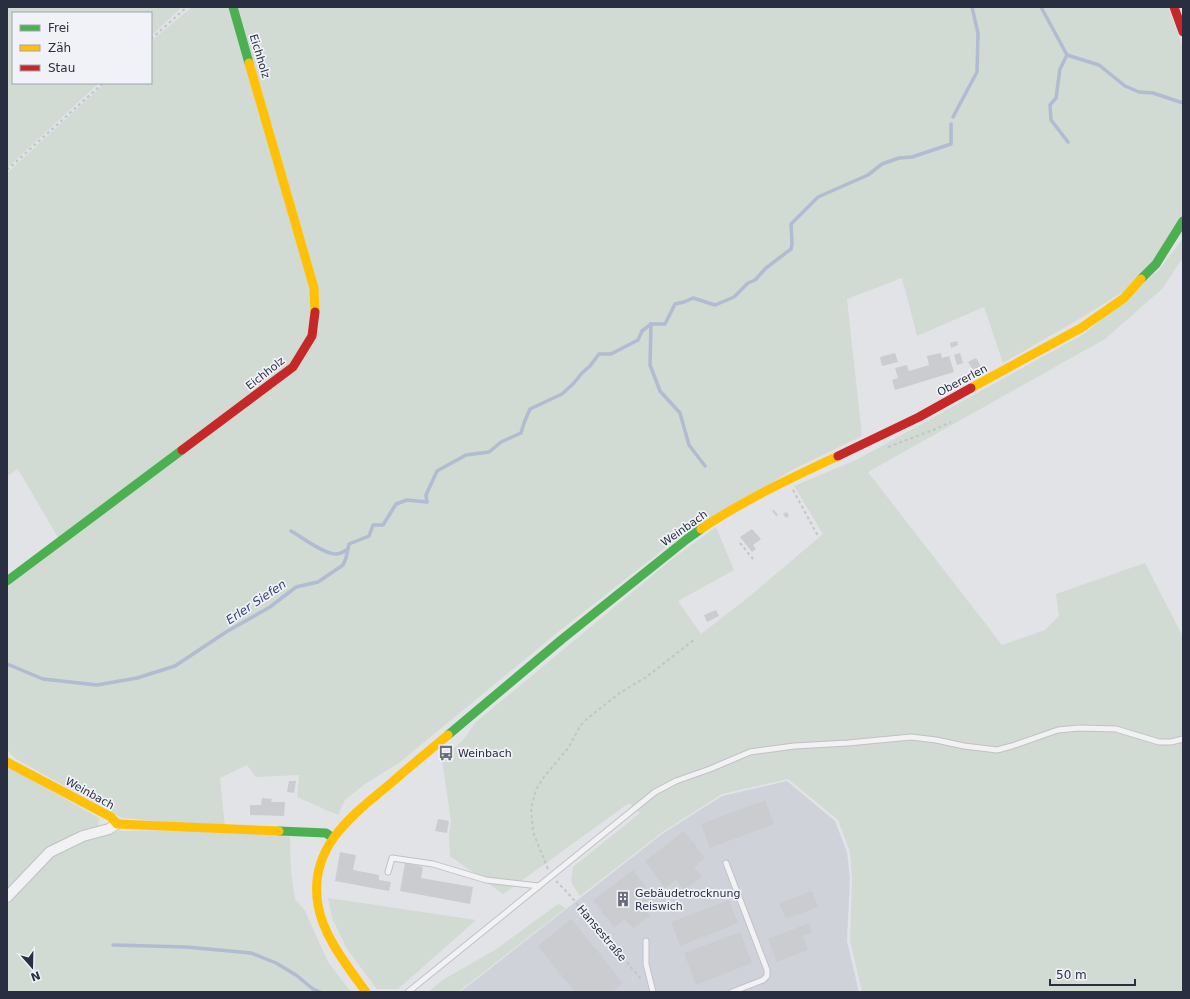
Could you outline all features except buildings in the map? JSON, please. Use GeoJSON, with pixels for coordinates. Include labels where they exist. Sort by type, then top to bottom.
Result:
{"type":"FeatureCollection","features":[{"type":"Feature","properties":{"kind":"main road","name":"Eichholz"},"geometry":{"type":"LineString","coordinates":[[7,581],[294,368],[312,336],[314,288],[233,7]]}},
{"type":"Feature","properties":{"kind":"main road"},"geometry":{"type":"LineString","coordinates":[[1174,7],[1183,32]]}},
{"type":"Feature","properties":{"kind":"main road","name":"Obererlen"},"geometry":{"type":"LineString","coordinates":[[720,517],[787,480],[873,440],[1081,328],[1124,298],[1156,264],[1183,220]]}},
{"type":"Feature","properties":{"kind":"main road","name":"Weinbach"},"geometry":{"type":"LineString","coordinates":[[366,992],[329,938],[322,923],[317,900],[319,866],[326,850],[339,828],[362,805],[658,561],[720,517]]}},
{"type":"Feature","properties":{"kind":"main road","name":"Weinbach"},"geometry":{"type":"LineString","coordinates":[[7,762],[111,817],[117,824],[326,833],[333,838]]}},
{"type":"Feature","properties":{"kind":"street"},"geometry":{"type":"LineString","coordinates":[[7,897],[50,852],[83,836],[109,829],[117,824]]}},
{"type":"Feature","properties":{"kind":"lane"},"geometry":{"type":"LineString","coordinates":[[408,992],[655,792],[676,781],[710,769],[750,752],[794,746],[911,737],[997,750],[1058,730],[1079,728],[1116,729],[1159,742],[1171,742],[1183,739]]}},
{"type":"Feature","properties":{"kind":"lane"},"geometry":{"type":"LineString","coordinates":[[388,872],[392,858],[433,864],[486,880],[539,886]]}},
{"type":"Feature","properties":{"kind":"lane"},"geometry":{"type":"LineString","coordinates":[[726,863],[767,970],[767,976],[763,980],[732,992]]}},
{"type":"Feature","properties":{"kind":"lane"},"geometry":{"type":"LineString","coordinates":[[646,941],[646,964],[653,992]]}},
{"type":"Feature","properties":{"kind":"path"},"geometry":{"type":"LineString","coordinates":[[152,38],[187,7]]}},
{"type":"Feature","properties":{"kind":"path"},"geometry":{"type":"LineString","coordinates":[[7,170],[101,84]]}},
{"type":"Feature","properties":{"kind":"path"},"geometry":{"type":"LineString","coordinates":[[873,440],[877,447],[883,448],[893,446],[951,422]]}},
{"type":"Feature","properties":{"kind":"path"},"geometry":{"type":"LineString","coordinates":[[787,480],[818,536]]}},
{"type":"Feature","properties":{"kind":"path"},"geometry":{"type":"LineString","coordinates":[[740,543],[753,559]]}},
{"type":"Feature","properties":{"kind":"path"},"geometry":{"type":"LineString","coordinates":[[551,876],[533,832],[531,808],[536,790],[543,778],[569,747],[580,726],[588,718],[621,692],[645,678],[695,639]]}},
{"type":"Feature","properties":{"kind":"path","name":"Hansestraße"},"geometry":{"type":"LineString","coordinates":[[551,876],[567,892],[642,980]]}},
{"type":"Feature","properties":{"kind":"shaded area"},"geometry":{"type":"Polygon","coordinates":[[[7,7],[182,7],[152,35],[152,12],[12,12],[12,84],[98,84],[7,168],[7,7]]]}},
{"type":"Feature","properties":{"kind":"shaded area"},"geometry":{"type":"Polygon","coordinates":[[[192,7],[231,7],[312,289],[309,335],[292,366],[60,541],[18,469],[7,476],[7,173],[104,84],[152,84],[152,40],[192,7]]]}},
{"type":"Feature","properties":{"kind":"shaded area"},"geometry":{"type":"Polygon","coordinates":[[[236,7],[1168,7],[1183,47],[1183,212],[1179,222],[1156,259],[1123,292],[1003,363],[984,307],[917,336],[902,278],[847,299],[862,436],[794,469],[669,545],[558,632],[400,762],[365,784],[345,800],[338,815],[297,797],[299,775],[256,777],[247,765],[220,778],[225,827],[122,818],[16,759],[7,750],[7,587],[295,368],[317,310],[236,7]]]}},
{"type":"Feature","properties":{"kind":"shaded area"},"geometry":{"type":"Polygon","coordinates":[[[1183,238],[1183,257],[1163,288],[1105,339],[868,472],[1002,645],[1045,630],[1059,616],[1056,594],[1145,563],[1183,637],[1183,992],[862,992],[850,941],[852,879],[850,852],[838,820],[788,779],[722,794],[661,833],[580,896],[571,882],[573,867],[640,813],[629,803],[503,894],[450,856],[449,836],[451,821],[442,760],[463,740],[476,722],[671,560],[716,527],[734,570],[678,601],[701,634],[750,596],[823,534],[794,486],[858,459],[1084,334],[1159,270],[1183,238]]]}},
{"type":"Feature","properties":{"kind":"shaded area"},"geometry":{"type":"Polygon","coordinates":[[[7,766],[99,818],[98,826],[83,831],[49,849],[7,893],[7,766]]]}},
{"type":"Feature","properties":{"kind":"shaded area"},"geometry":{"type":"Polygon","coordinates":[[[787,781],[835,821],[847,852],[850,878],[847,941],[859,992],[460,992],[662,834],[722,796],[787,781]]]}},
{"type":"Feature","properties":{"kind":"shaded area"},"geometry":{"type":"Polygon","coordinates":[[[222,830],[290,837],[291,872],[295,899],[305,911],[328,962],[351,992],[7,992],[7,900],[53,853],[85,839],[120,831],[222,830]]]}},
{"type":"Feature","properties":{"kind":"shaded area"},"geometry":{"type":"Polygon","coordinates":[[[328,898],[476,920],[398,989],[377,989],[347,949],[332,918],[328,898]]]}},
{"type":"Feature","properties":{"kind":"shaded area"},"geometry":{"type":"Polygon","coordinates":[[[558,904],[566,908],[458,992],[428,992],[444,979],[495,950],[558,904]]]}},
{"type":"Feature","properties":{"kind":"waterway","name":"Erler Siefen"},"geometry":{"type":"LineString","coordinates":[[953,117],[977,72],[978,33],[972,7]]}},
{"type":"Feature","properties":{"kind":"waterway"},"geometry":{"type":"LineString","coordinates":[[1041,7],[1067,55],[1060,69],[1056,98],[1050,105],[1051,120],[1068,142]]}},
{"type":"Feature","properties":{"kind":"waterway"},"geometry":{"type":"LineString","coordinates":[[1067,55],[1099,65],[1125,86],[1139,92],[1153,93],[1183,103]]}},
{"type":"Feature","properties":{"kind":"waterway","name":"Erler Siefen"},"geometry":{"type":"LineString","coordinates":[[7,664],[43,679],[97,685],[137,678],[175,666],[226,632],[270,607],[296,587],[318,582],[343,565],[349,544],[369,536],[373,525],[383,525],[396,504],[407,500],[427,502],[426,495],[437,471],[466,455],[489,452],[501,442],[521,433],[530,409],[562,394],[590,366],[599,354],[611,354],[638,340],[642,331],[651,324],[665,324],[675,304],[693,298],[715,305],[734,297],[748,283],[755,280],[766,268],[791,249],[791,224],[818,197],[868,175],[882,164],[899,158],[912,157],[951,144],[951,124]]}},
{"type":"Feature","properties":{"kind":"waterway"},"geometry":{"type":"LineString","coordinates":[[651,324],[650,365],[660,391],[680,413],[689,445],[705,466]]}},
{"type":"Feature","properties":{"kind":"waterway"},"geometry":{"type":"LineString","coordinates":[[291,531],[331,554],[339,554],[348,549]]}},
{"type":"Feature","properties":{"kind":"waterway"},"geometry":{"type":"LineString","coordinates":[[113,945],[186,947],[251,953],[276,963],[296,975],[313,989],[320,992]]}},
{"type":"Feature","properties":{"kind":"traffic: fast"},"geometry":{"type":"LineString","coordinates":[[233,7],[249,63]]}},
{"type":"Feature","properties":{"kind":"traffic: fast"},"geometry":{"type":"LineString","coordinates":[[1141,279],[1156,264],[1183,221]]}},
{"type":"Feature","properties":{"kind":"traffic: fast"},"geometry":{"type":"LineString","coordinates":[[7,581],[182,450]]}},
{"type":"Feature","properties":{"kind":"traffic: fast"},"geometry":{"type":"LineString","coordinates":[[448,735],[561,640],[701,529]]}},
{"type":"Feature","properties":{"kind":"traffic: fast"},"geometry":{"type":"LineString","coordinates":[[279,831],[326,833],[333,838]]}},
{"type":"Feature","properties":{"kind":"traffic: slow"},"geometry":{"type":"LineString","coordinates":[[249,63],[314,288],[315,312]]}},
{"type":"Feature","properties":{"kind":"traffic: slow"},"geometry":{"type":"LineString","coordinates":[[971,388],[1081,328],[1124,298],[1141,279]]}},
{"type":"Feature","properties":{"kind":"traffic: slow"},"geometry":{"type":"LineString","coordinates":[[701,529],[717,518],[751,499],[838,456]]}},
{"type":"Feature","properties":{"kind":"traffic: slow"},"geometry":{"type":"LineString","coordinates":[[366,992],[337,951],[325,928],[318,905],[317,885],[320,867],[326,850],[347,821],[448,735]]}},
{"type":"Feature","properties":{"kind":"traffic: slow"},"geometry":{"type":"LineString","coordinates":[[7,762],[111,817],[117,824],[279,831]]}},
{"type":"Feature","properties":{"kind":"traffic: jam"},"geometry":{"type":"LineString","coordinates":[[1174,7],[1183,32]]}},
{"type":"Feature","properties":{"kind":"traffic: jam"},"geometry":{"type":"LineString","coordinates":[[182,450],[293,367],[312,336],[315,312]]}},
{"type":"Feature","properties":{"kind":"traffic: jam"},"geometry":{"type":"LineString","coordinates":[[838,456],[919,417],[971,388]]}},
{"type":"Feature","properties":{"kind":"place","name":"Weinbach"},"geometry":{"type":"Point","coordinates":[446,753]}},
{"type":"Feature","properties":{"kind":"place","name":"Gebäudetrocknung Reiswich"},"geometry":{"type":"Point","coordinates":[623,899]}}]}
